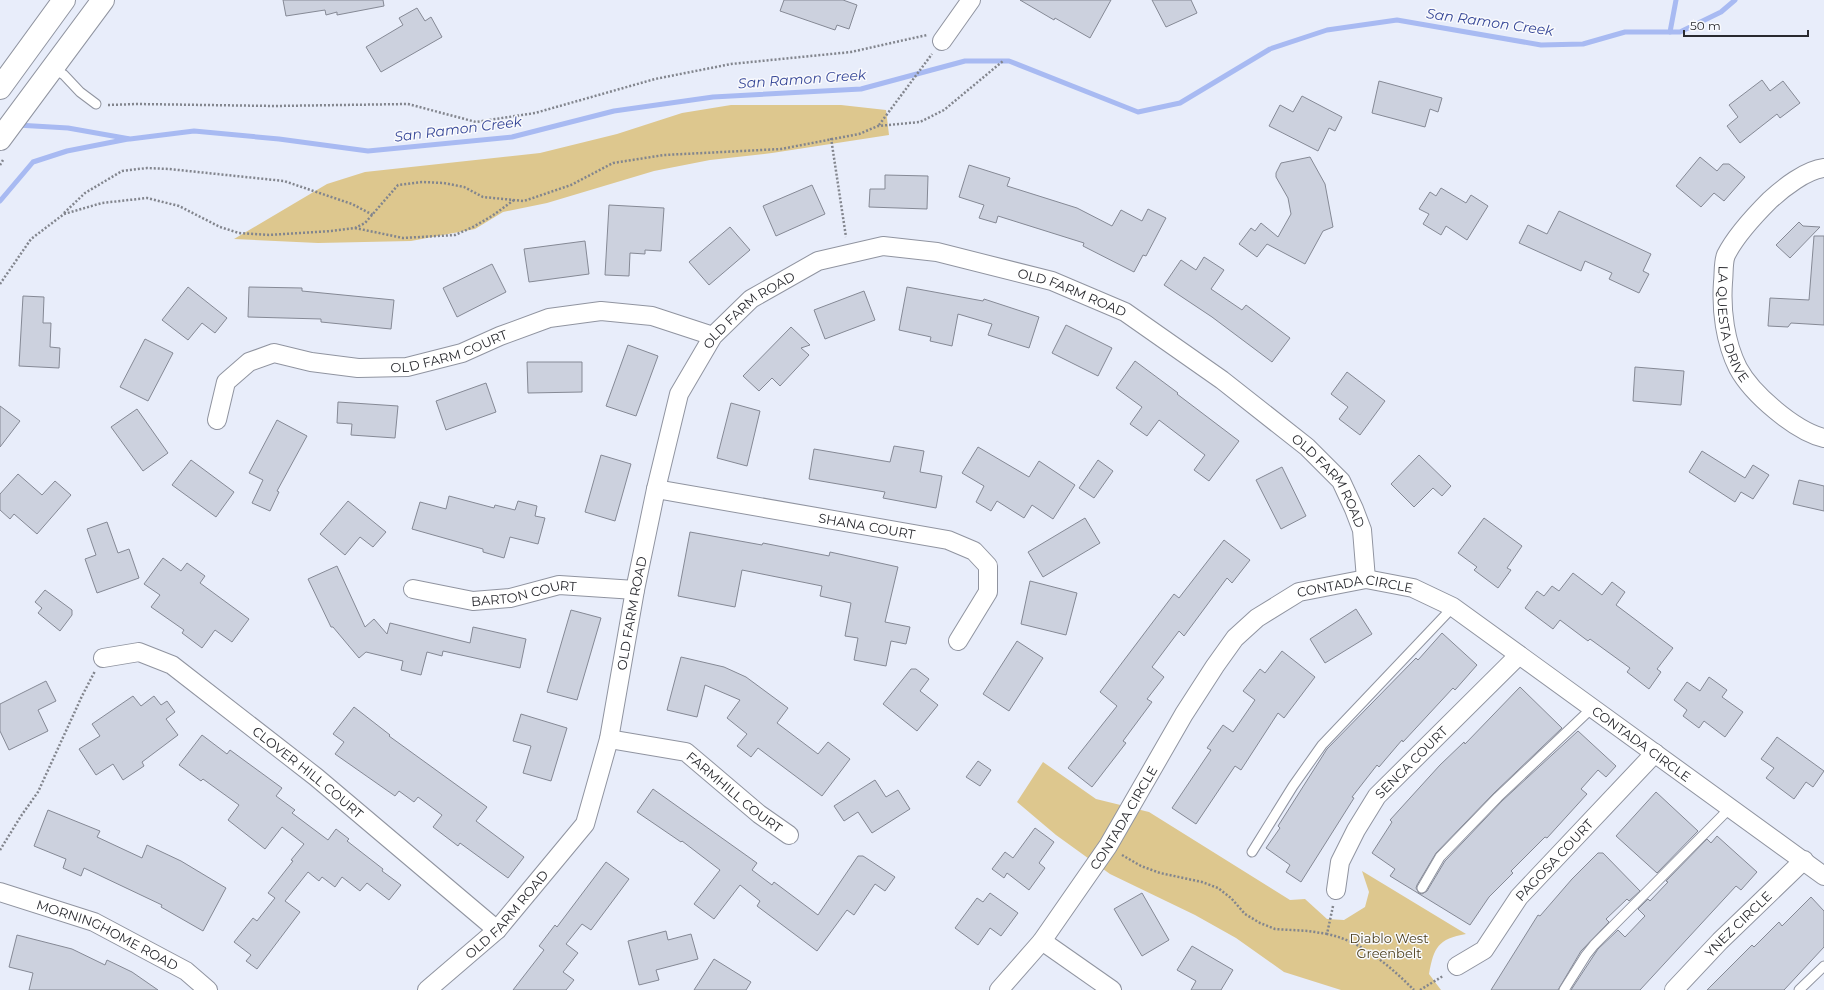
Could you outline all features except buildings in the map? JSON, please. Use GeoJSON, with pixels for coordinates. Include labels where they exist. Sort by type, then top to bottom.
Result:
{"type":"FeatureCollection","features":[{"type":"Feature","properties":{"kind":"main road"},"geometry":{"type":"LineString","coordinates":[[0,88],[64,0]]}},
{"type":"Feature","properties":{"kind":"main road"},"geometry":{"type":"LineString","coordinates":[[1,149],[27,103],[103,0]]}},
{"type":"Feature","properties":{"kind":"street"},"geometry":{"type":"LineString","coordinates":[[945,37],[971,0]]}},
{"type":"Feature","properties":{"kind":"street","name":"LA QUESTA DRIVE"},"geometry":{"type":"LineString","coordinates":[[1824,168],[1816,169],[1781,190],[1752,218],[1726,256],[1722,294],[1726,335],[1739,368],[1761,396],[1788,422],[1824,438]]}},
{"type":"Feature","properties":{"kind":"street","name":"OLD FARM ROAD"},"geometry":{"type":"LineString","coordinates":[[427,990],[496,930],[585,824],[609,739],[635,590],[656,489],[679,394],[713,336],[751,299],[818,261],[884,246],[936,252],[1052,281],[1125,312],[1222,380],[1295,437],[1341,481],[1362,530],[1366,579]]}},
{"type":"Feature","properties":{"kind":"street","name":"OLD FARM COURT"},"geometry":{"type":"LineString","coordinates":[[217,420],[226,382],[249,362],[274,353],[311,362],[358,368],[406,367],[462,353],[500,336],[549,318],[601,311],[652,316],[713,336]]}},
{"type":"Feature","properties":{"kind":"street","name":"SHANA COURT"},"geometry":{"type":"LineString","coordinates":[[656,489],[948,540],[974,551],[988,566],[988,592],[958,641]]}},
{"type":"Feature","properties":{"kind":"street","name":"CONTADA CIRCLE"},"geometry":{"type":"LineString","coordinates":[[999,990],[1042,941],[1114,836],[1184,714],[1215,666],[1236,638],[1257,618],[1299,592],[1366,579],[1412,588],[1453,607],[1804,860],[1824,876]]}},
{"type":"Feature","properties":{"kind":"street","name":"BARTON COURT"},"geometry":{"type":"LineString","coordinates":[[413,589],[473,601],[510,598],[559,585],[635,590]]}},
{"type":"Feature","properties":{"kind":"street","name":"CLOVER HILL COURT"},"geometry":{"type":"LineString","coordinates":[[103,658],[139,652],[172,665],[316,777],[496,930]]}},
{"type":"Feature","properties":{"kind":"street","name":"SENCA COURT"},"geometry":{"type":"LineString","coordinates":[[1336,890],[1340,862],[1356,830],[1377,796],[1519,655]]}},
{"type":"Feature","properties":{"kind":"street","name":"FARMHILL COURT"},"geometry":{"type":"LineString","coordinates":[[609,739],[686,752],[759,814],[789,835]]}},
{"type":"Feature","properties":{"kind":"street","name":"PAGOSA COURT"},"geometry":{"type":"LineString","coordinates":[[1457,966],[1484,950],[1519,897],[1655,753]]}},
{"type":"Feature","properties":{"kind":"street","name":"YNEZ CIRCLE"},"geometry":{"type":"LineString","coordinates":[[1674,990],[1720,941],[1804,860]]}},
{"type":"Feature","properties":{"kind":"street","name":"MORNINGHOME ROAD"},"geometry":{"type":"LineString","coordinates":[[0,892],[94,922],[186,971],[208,990]]}},
{"type":"Feature","properties":{"kind":"street"},"geometry":{"type":"LineString","coordinates":[[1042,941],[1112,990]]}},
{"type":"Feature","properties":{"kind":"lane"},"geometry":{"type":"LineString","coordinates":[[53,68],[64,75],[80,92],[96,104]]}},
{"type":"Feature","properties":{"kind":"lane"},"geometry":{"type":"LineString","coordinates":[[1252,852],[1293,786],[1322,745],[1453,607]]}},
{"type":"Feature","properties":{"kind":"lane"},"geometry":{"type":"LineString","coordinates":[[1422,888],[1440,858],[1498,797],[1592,708]]}},
{"type":"Feature","properties":{"kind":"lane"},"geometry":{"type":"LineString","coordinates":[[1564,990],[1594,945],[1730,808]]}},
{"type":"Feature","properties":{"kind":"lane"},"geometry":{"type":"LineString","coordinates":[[1799,990],[1824,966]]}},
{"type":"Feature","properties":{"kind":"path"},"geometry":{"type":"LineString","coordinates":[[96,104],[275,106],[408,104],[476,122],[535,113],[655,79],[731,64],[851,52],[929,35],[945,37],[878,126]]}},
{"type":"Feature","properties":{"kind":"path"},"geometry":{"type":"LineString","coordinates":[[355,228],[365,223],[373,215],[398,185],[422,182],[444,183],[464,187],[483,196],[524,201],[571,185],[613,163],[664,155],[781,149],[831,138],[859,134],[878,126],[920,122],[935,116],[944,110],[1003,61]]}},
{"type":"Feature","properties":{"kind":"path"},"geometry":{"type":"LineString","coordinates":[[831,138],[849,253]]}},
{"type":"Feature","properties":{"kind":"path"},"geometry":{"type":"LineString","coordinates":[[0,165],[1,149]]}},
{"type":"Feature","properties":{"kind":"path"},"geometry":{"type":"LineString","coordinates":[[0,284],[31,239],[64,214],[86,193],[122,171],[147,168],[169,168],[284,181],[352,204],[373,215]]}},
{"type":"Feature","properties":{"kind":"path"},"geometry":{"type":"LineString","coordinates":[[64,214],[102,203],[147,198],[179,206],[220,227],[239,233],[269,235],[355,228],[403,238],[455,235],[480,224],[514,200]]}},
{"type":"Feature","properties":{"kind":"path"},"geometry":{"type":"LineString","coordinates":[[0,850],[38,792],[82,696],[103,658]]}},
{"type":"Feature","properties":{"kind":"path"},"geometry":{"type":"LineString","coordinates":[[1121,854],[1140,866],[1160,874],[1202,882],[1218,888],[1231,898],[1245,914],[1260,923],[1275,929],[1308,930],[1336,935],[1371,953],[1397,973],[1414,990]]}},
{"type":"Feature","properties":{"kind":"path"},"geometry":{"type":"LineString","coordinates":[[1328,934],[1336,890]]}},
{"type":"Feature","properties":{"kind":"path"},"geometry":{"type":"LineString","coordinates":[[1420,990],[1457,966]]}},
{"type":"Feature","properties":{"kind":"green space"},"geometry":{"type":"Polygon","coordinates":[[[731,105],[841,105],[886,110],[889,135],[772,153],[710,160],[654,171],[547,203],[503,212],[475,229],[411,241],[318,243],[234,239],[327,184],[365,172],[540,153],[617,134],[682,113],[731,105]]]}},
{"type":"Feature","properties":{"kind":"green space","name":"Diablo West Greenbelt"},"geometry":{"type":"Polygon","coordinates":[[[1043,762],[1096,799],[1149,812],[1290,900],[1305,899],[1327,919],[1344,920],[1365,907],[1369,892],[1362,871],[1466,934],[1443,942],[1433,957],[1429,974],[1441,990],[1341,990],[1284,972],[1236,938],[1195,915],[1110,874],[1056,835],[1017,802],[1043,762]]]}},
{"type":"Feature","properties":{"kind":"waterway"},"geometry":{"type":"LineString","coordinates":[[1670,32],[1676,0]]}},
{"type":"Feature","properties":{"kind":"waterway","name":"San Ramon Creek"},"geometry":{"type":"LineString","coordinates":[[17,125],[68,128],[130,139],[194,131],[279,139],[368,151],[512,137],[614,111],[713,97],[861,89],[965,61],[1009,61],[1138,112],[1180,103],[1270,49],[1327,30],[1397,20],[1541,45],[1583,44],[1625,32],[1680,32],[1721,12],[1735,0]]}},
{"type":"Feature","properties":{"kind":"waterway"},"geometry":{"type":"LineString","coordinates":[[0,201],[33,162],[67,151],[128,139]]}}]}
